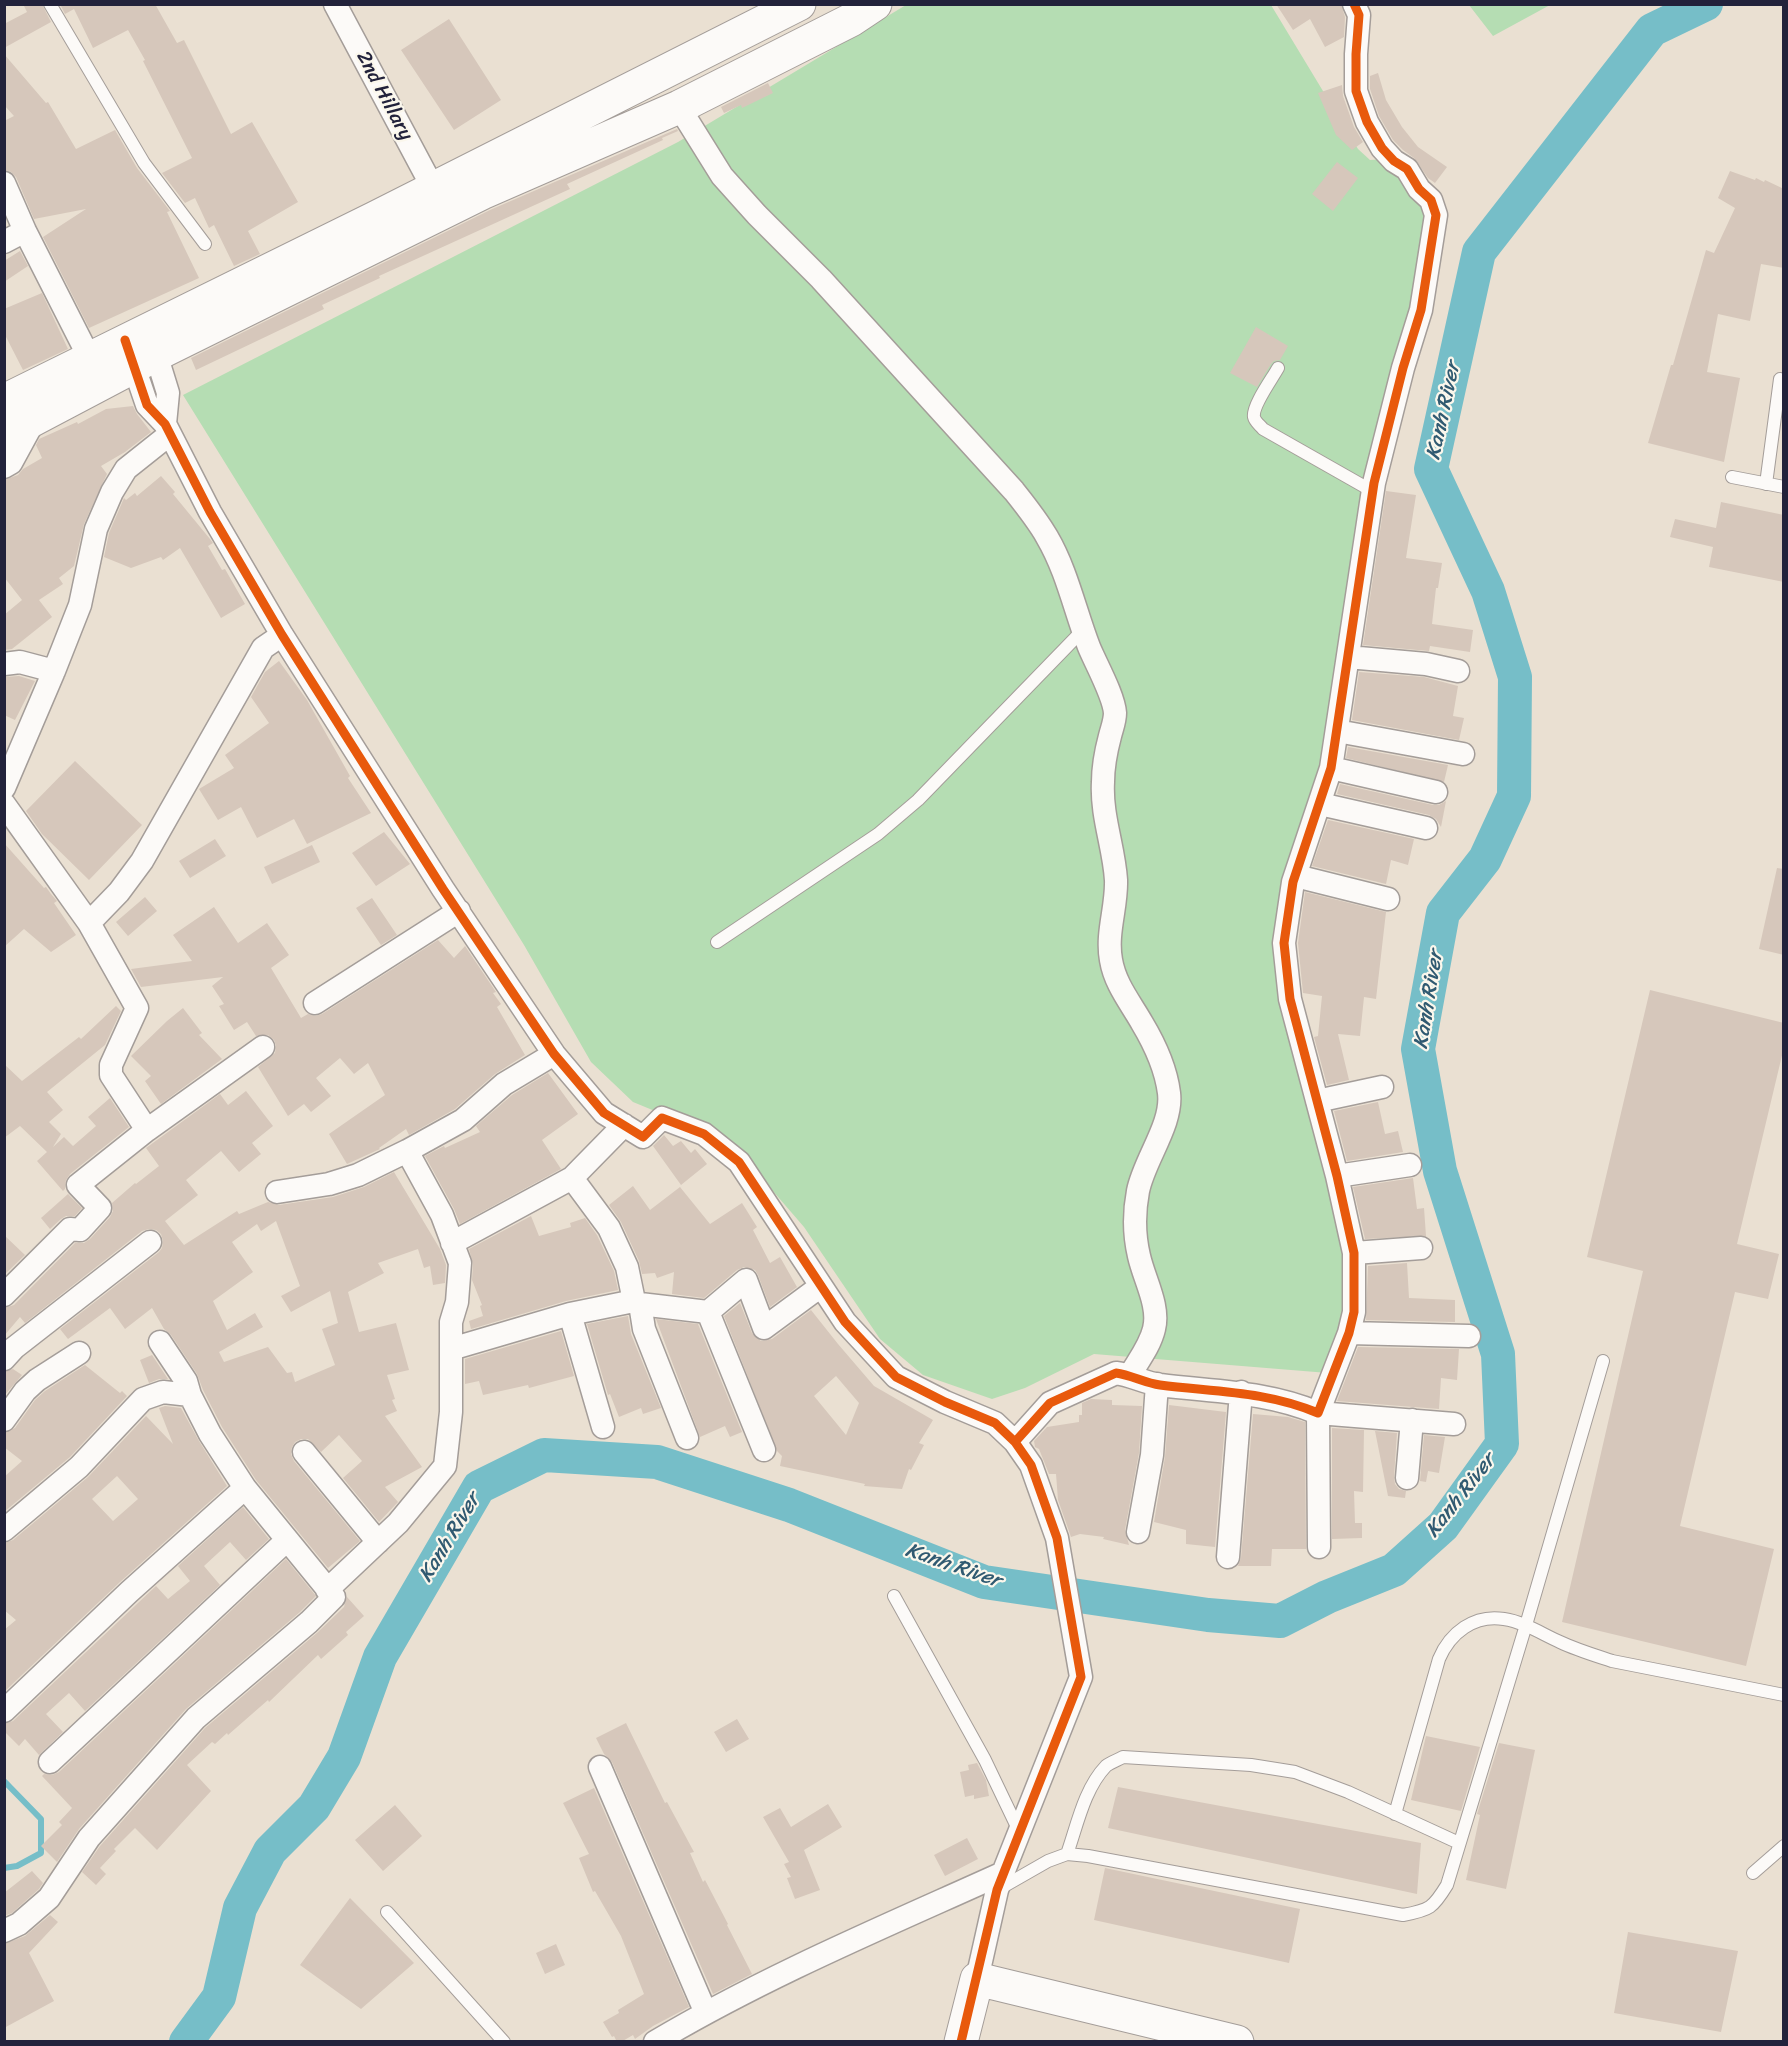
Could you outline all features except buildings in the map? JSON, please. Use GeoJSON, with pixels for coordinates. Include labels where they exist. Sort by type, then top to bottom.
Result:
{"type":"FeatureCollection","features":[{"type":"Feature","properties":{"kind":"main road"},"geometry":{"type":"LineString","coordinates":[[4,435],[35,419],[141,348],[434,188],[799,4]]}},
{"type":"Feature","properties":{"kind":"main road"},"geometry":{"type":"LineString","coordinates":[[4,401],[90,359],[141,348],[482,193],[680,107],[851,20],[875,4]]}},
{"type":"Feature","properties":{"kind":"main road"},"geometry":{"type":"LineString","coordinates":[[961,2042],[978,1979],[1155,2032],[1237,2042]]}},
{"type":"Feature","properties":{"kind":"street","name":"2nd Hillary"},"geometry":{"type":"LineString","coordinates":[[335,4],[434,188]]}},
{"type":"Feature","properties":{"kind":"street"},"geometry":{"type":"LineString","coordinates":[[1319,1547],[1318,1413],[1349,1333],[1354,1312],[1354,1253],[1337,1176],[1290,999],[1284,943],[1296,876],[1331,768],[1374,483],[1397,391],[1421,310],[1436,215],[1431,200],[1419,189],[1407,169],[1394,161],[1382,148],[1367,122],[1356,91],[1359,15],[1354,4]]}},
{"type":"Feature","properties":{"kind":"street"},"geometry":{"type":"LineString","coordinates":[[680,107],[722,176],[821,279],[1014,491],[1048,539],[1062,569],[1115,712],[1102,801],[1116,880],[1110,958],[1119,983],[1157,1053],[1166,1077],[1169,1095],[1164,1121],[1143,1170],[1138,1191],[1135,1215],[1138,1255],[1155,1317],[1150,1341],[1130,1375]]}},
{"type":"Feature","properties":{"kind":"street"},"geometry":{"type":"LineString","coordinates":[[4,183],[90,359]]}},
{"type":"Feature","properties":{"kind":"street"},"geometry":{"type":"LineString","coordinates":[[4,242],[26,231]]}},
{"type":"Feature","properties":{"kind":"street"},"geometry":{"type":"LineString","coordinates":[[141,348],[168,393],[168,429],[210,512],[282,635],[442,889],[554,1054],[604,1113],[643,1137],[662,1118],[704,1134],[739,1162],[845,1322],[896,1377],[945,1402],[995,1423],[1015,1442],[1030,1465],[1057,1538],[1081,1677],[1000,1882],[978,1979]]}},
{"type":"Feature","properties":{"kind":"street"},"geometry":{"type":"LineString","coordinates":[[4,467],[11,463],[35,419]]}},
{"type":"Feature","properties":{"kind":"street"},"geometry":{"type":"LineString","coordinates":[[4,788],[80,604],[96,529],[112,492],[126,469],[168,429]]}},
{"type":"Feature","properties":{"kind":"street"},"geometry":{"type":"LineString","coordinates":[[89,923],[119,892],[142,861],[264,648],[282,635]]}},
{"type":"Feature","properties":{"kind":"street"},"geometry":{"type":"LineString","coordinates":[[1348,657],[1426,664],[1458,671]]}},
{"type":"Feature","properties":{"kind":"street"},"geometry":{"type":"LineString","coordinates":[[4,664],[29,663],[54,671]]}},
{"type":"Feature","properties":{"kind":"street"},"geometry":{"type":"LineString","coordinates":[[1337,731],[1462,754]]}},
{"type":"Feature","properties":{"kind":"street"},"geometry":{"type":"LineString","coordinates":[[1331,768],[1436,792]]}},
{"type":"Feature","properties":{"kind":"street"},"geometry":{"type":"LineString","coordinates":[[4,804],[89,923],[137,1008],[111,1065],[111,1075],[147,1130]]}},
{"type":"Feature","properties":{"kind":"street"},"geometry":{"type":"LineString","coordinates":[[1320,804],[1426,828]]}},
{"type":"Feature","properties":{"kind":"street"},"geometry":{"type":"LineString","coordinates":[[1296,876],[1388,900]]}},
{"type":"Feature","properties":{"kind":"street"},"geometry":{"type":"LineString","coordinates":[[315,1004],[459,911]]}},
{"type":"Feature","properties":{"kind":"street"},"geometry":{"type":"LineString","coordinates":[[4,1296],[59,1238],[70,1229],[80,1230],[100,1208],[78,1185],[147,1130],[263,1047]]}},
{"type":"Feature","properties":{"kind":"street"},"geometry":{"type":"LineString","coordinates":[[277,1192],[329,1184],[358,1175],[407,1151],[463,1120],[504,1084],[554,1054]]}},
{"type":"Feature","properties":{"kind":"street"},"geometry":{"type":"LineString","coordinates":[[1317,1101],[1382,1087]]}},
{"type":"Feature","properties":{"kind":"street"},"geometry":{"type":"LineString","coordinates":[[452,1243],[572,1178],[624,1125]]}},
{"type":"Feature","properties":{"kind":"street"},"geometry":{"type":"LineString","coordinates":[[327,1590],[398,1523],[446,1466],[451,1412],[451,1322],[457,1302],[460,1263],[442,1215],[407,1151]]}},
{"type":"Feature","properties":{"kind":"street"},"geometry":{"type":"LineString","coordinates":[[1337,1176],[1410,1165]]}},
{"type":"Feature","properties":{"kind":"street"},"geometry":{"type":"LineString","coordinates":[[572,1178],[609,1228],[627,1267],[644,1329],[687,1438]]}},
{"type":"Feature","properties":{"kind":"street"},"geometry":{"type":"LineString","coordinates":[[4,1359],[14,1348],[150,1242]]}},
{"type":"Feature","properties":{"kind":"street"},"geometry":{"type":"LineString","coordinates":[[1354,1253],[1421,1248]]}},
{"type":"Feature","properties":{"kind":"street"},"geometry":{"type":"LineString","coordinates":[[451,1349],[570,1314],[637,1302],[708,1311],[746,1280],[764,1328],[821,1286]]}},
{"type":"Feature","properties":{"kind":"street"},"geometry":{"type":"LineString","coordinates":[[708,1311],[764,1450]]}},
{"type":"Feature","properties":{"kind":"street"},"geometry":{"type":"LineString","coordinates":[[570,1314],[603,1427]]}},
{"type":"Feature","properties":{"kind":"street"},"geometry":{"type":"LineString","coordinates":[[1349,1333],[1469,1336]]}},
{"type":"Feature","properties":{"kind":"street"},"geometry":{"type":"LineString","coordinates":[[4,1931],[19,1924],[49,1898],[89,1838],[196,1718],[309,1622],[334,1597],[245,1488],[210,1434],[190,1395],[186,1381],[160,1342]]}},
{"type":"Feature","properties":{"kind":"street"},"geometry":{"type":"LineString","coordinates":[[4,1420],[31,1386],[79,1353]]}},
{"type":"Feature","properties":{"kind":"street"},"geometry":{"type":"LineString","coordinates":[[1015,1442],[1050,1403],[1116,1373],[1157,1384],[1241,1392],[1318,1413],[1454,1424]]}},
{"type":"Feature","properties":{"kind":"street"},"geometry":{"type":"LineString","coordinates":[[1138,1532],[1152,1455],[1157,1384]]}},
{"type":"Feature","properties":{"kind":"street"},"geometry":{"type":"LineString","coordinates":[[4,1530],[79,1467],[143,1399],[163,1392],[190,1395]]}},
{"type":"Feature","properties":{"kind":"street"},"geometry":{"type":"LineString","coordinates":[[1228,1557],[1241,1392]]}},
{"type":"Feature","properties":{"kind":"street"},"geometry":{"type":"LineString","coordinates":[[1407,1478],[1412,1420]]}},
{"type":"Feature","properties":{"kind":"street"},"geometry":{"type":"LineString","coordinates":[[304,1452],[378,1542]]}},
{"type":"Feature","properties":{"kind":"street"},"geometry":{"type":"LineString","coordinates":[[4,1711],[129,1592],[245,1488]]}},
{"type":"Feature","properties":{"kind":"street"},"geometry":{"type":"LineString","coordinates":[[50,1762],[287,1540]]}},
{"type":"Feature","properties":{"kind":"street"},"geometry":{"type":"LineString","coordinates":[[600,1767],[705,2011]]}},
{"type":"Feature","properties":{"kind":"street"},"geometry":{"type":"LineString","coordinates":[[655,2042],[705,2011],[855,1940],[1000,1882]]}},
{"type":"Feature","properties":{"kind":"lane"},"geometry":{"type":"LineString","coordinates":[[50,4],[144,164],[205,244]]}},
{"type":"Feature","properties":{"kind":"lane"},"geometry":{"type":"LineString","coordinates":[[1278,368],[1256,406],[1255,421],[1263,429],[1374,492]]}},
{"type":"Feature","properties":{"kind":"lane"},"geometry":{"type":"LineString","coordinates":[[1766,484],[1780,379]]}},
{"type":"Feature","properties":{"kind":"lane"},"geometry":{"type":"LineString","coordinates":[[1732,477],[1784,487]]}},
{"type":"Feature","properties":{"kind":"lane"},"geometry":{"type":"LineString","coordinates":[[717,942],[878,834],[918,800],[1083,630]]}},
{"type":"Feature","properties":{"kind":"lane"},"geometry":{"type":"LineString","coordinates":[[1000,1882],[1066,1854],[1088,1856],[1403,1916],[1421,1912],[1435,1905],[1447,1885],[1603,1361]]}},
{"type":"Feature","properties":{"kind":"lane"},"geometry":{"type":"LineString","coordinates":[[894,1596],[985,1760],[1019,1831]]}},
{"type":"Feature","properties":{"kind":"lane"},"geometry":{"type":"LineString","coordinates":[[1395,1814],[1444,1646],[1454,1634],[1471,1623],[1493,1618],[1506,1619],[1526,1625],[1569,1646],[1612,1661],[1784,1695]]}},
{"type":"Feature","properties":{"kind":"lane"},"geometry":{"type":"LineString","coordinates":[[1066,1854],[1086,1798],[1096,1779],[1108,1764],[1123,1757],[1251,1765],[1295,1772],[1348,1792],[1459,1843]]}},
{"type":"Feature","properties":{"kind":"lane"},"geometry":{"type":"LineString","coordinates":[[1753,1873],[1784,1845]]}},
{"type":"Feature","properties":{"kind":"lane"},"geometry":{"type":"LineString","coordinates":[[387,1912],[504,2042]]}},
{"type":"Feature","properties":{"kind":"green space"},"geometry":{"type":"Polygon","coordinates":[[[906,5],[1271,5],[1358,149],[1370,160],[1387,159],[1433,192],[1389,423],[1356,626],[1289,913],[1297,986],[1360,1248],[1328,1373],[1094,1354],[1025,1388],[992,1399],[923,1375],[880,1339],[804,1227],[753,1168],[701,1130],[633,1102],[591,1062],[524,945],[183,395],[678,142],[906,5]]]}},
{"type":"Feature","properties":{"kind":"green space"},"geometry":{"type":"Polygon","coordinates":[[[1469,5],[1550,5],[1493,36],[1469,5]]]}},
{"type":"Feature","properties":{"kind":"waterway","name":"Kanh River"},"geometry":{"type":"LineString","coordinates":[[186,2042],[219,1997],[240,1908],[270,1851],[314,1807],[344,1757],[380,1657],[479,1487],[544,1455],[657,1462],[789,1505],[984,1582],[1208,1615],[1280,1621],[1327,1597],[1394,1570],[1443,1526],[1502,1444],[1498,1354],[1440,1171],[1418,1049],[1443,913],[1485,859],[1514,796],[1515,677],[1488,591],[1431,469],[1479,252],[1652,30],[1706,4]]}},
{"type":"Feature","properties":{"kind":"waterway"},"geometry":{"type":"LineString","coordinates":[[4,1781],[41,1819],[41,1853],[17,1866],[4,1868]]}},
{"type":"Feature","properties":{"kind":"cycle path"},"geometry":{"type":"LineString","coordinates":[[1015,1442],[1050,1403],[1116,1373],[1160,1385],[1260,1396],[1318,1413],[1349,1333],[1354,1312],[1354,1253],[1337,1176],[1290,999],[1284,943],[1293,882],[1331,768],[1374,483],[1403,368],[1421,310],[1436,215],[1431,200],[1419,189],[1407,169],[1394,161],[1382,148],[1367,122],[1356,91],[1359,15],[1354,4]]}},
{"type":"Feature","properties":{"kind":"cycle path"},"geometry":{"type":"LineString","coordinates":[[125,340],[147,405],[165,424],[210,512],[282,635],[443,889],[554,1054],[604,1113],[643,1137],[662,1118],[704,1134],[739,1162],[845,1322],[896,1377],[945,1402],[995,1423],[1015,1442],[1031,1465],[1057,1538],[1081,1677],[997,1890],[961,2042]]}}]}
